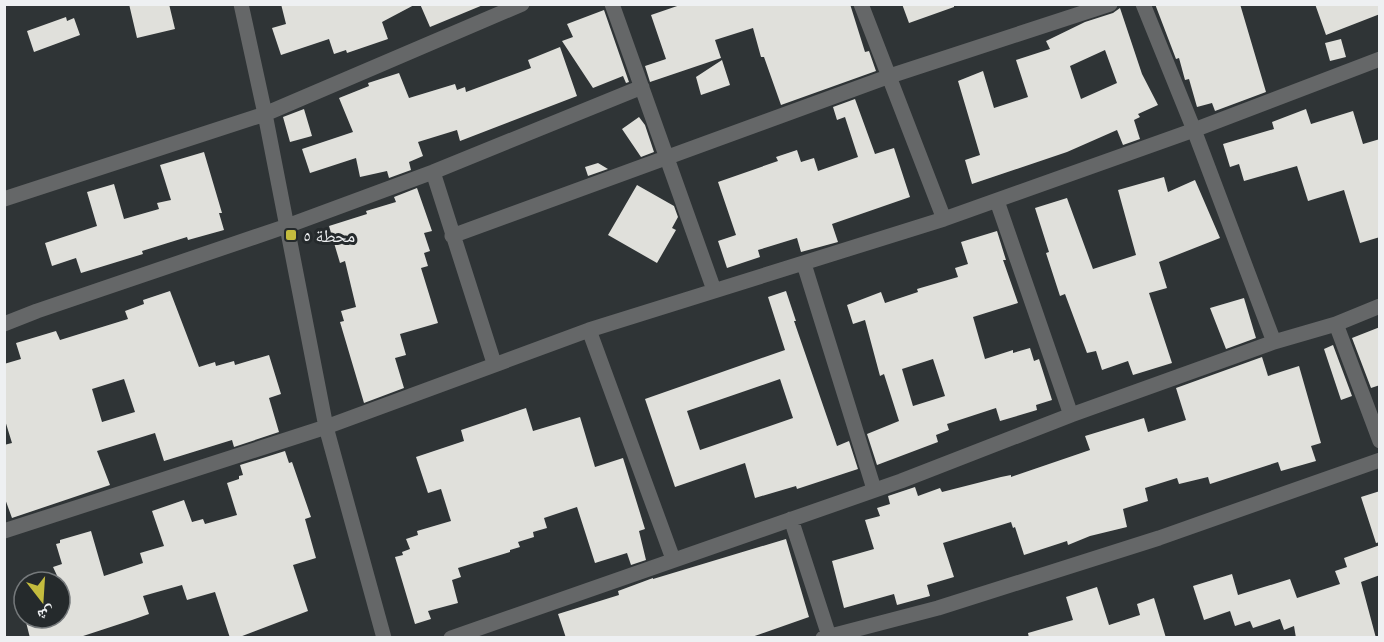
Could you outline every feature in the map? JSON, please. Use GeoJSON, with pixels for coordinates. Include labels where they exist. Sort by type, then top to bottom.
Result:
{"type":"FeatureCollection","features":[{"type":"Feature","properties":{"kind":"street"},"geometry":{"type":"LineString","coordinates":[[241,4],[266,114],[326,426],[384,638]]}},
{"type":"Feature","properties":{"kind":"street"},"geometry":{"type":"LineString","coordinates":[[4,199],[266,114],[522,4]]}},
{"type":"Feature","properties":{"kind":"street"},"geometry":{"type":"LineString","coordinates":[[612,4],[714,290]]}},
{"type":"Feature","properties":{"kind":"street"},"geometry":{"type":"LineString","coordinates":[[861,4],[944,219]]}},
{"type":"Feature","properties":{"kind":"street"},"geometry":{"type":"LineString","coordinates":[[452,236],[890,76],[1110,4]]}},
{"type":"Feature","properties":{"kind":"street"},"geometry":{"type":"LineString","coordinates":[[1143,4],[1194,129],[1274,342]]}},
{"type":"Feature","properties":{"kind":"street"},"geometry":{"type":"LineString","coordinates":[[4,531],[326,426],[589,330],[804,264],[997,201],[1380,58]]}},
{"type":"Feature","properties":{"kind":"street"},"geometry":{"type":"LineString","coordinates":[[4,324],[287,226],[433,172],[642,87]]}},
{"type":"Feature","properties":{"kind":"street"},"geometry":{"type":"LineString","coordinates":[[433,172],[494,363]]}},
{"type":"Feature","properties":{"kind":"street"},"geometry":{"type":"LineString","coordinates":[[997,201],[1071,415]]}},
{"type":"Feature","properties":{"kind":"street"},"geometry":{"type":"LineString","coordinates":[[804,264],[874,489]]}},
{"type":"Feature","properties":{"kind":"street"},"geometry":{"type":"LineString","coordinates":[[451,638],[901,481],[1071,415],[1274,342],[1336,324],[1380,306]]}},
{"type":"Feature","properties":{"kind":"street"},"geometry":{"type":"LineString","coordinates":[[1336,324],[1380,441]]}},
{"type":"Feature","properties":{"kind":"street"},"geometry":{"type":"LineString","coordinates":[[589,330],[673,559]]}},
{"type":"Feature","properties":{"kind":"street"},"geometry":{"type":"LineString","coordinates":[[790,519],[826,637],[881,631],[938,608],[1159,538],[1380,460]]}},
{"type":"Feature","properties":{"kind":"building"},"geometry":{"type":"Polygon","coordinates":[[[129,4],[169,4],[175,29],[137,38],[129,4]]]}},
{"type":"Feature","properties":{"kind":"building"},"geometry":{"type":"Polygon","coordinates":[[[281,4],[416,4],[382,22],[388,39],[347,53],[346,50],[334,54],[329,39],[281,55],[272,28],[286,24],[281,4]]]}},
{"type":"Feature","properties":{"kind":"building"},"geometry":{"type":"Polygon","coordinates":[[[420,4],[483,4],[483,5],[430,27],[420,4]]]}},
{"type":"Feature","properties":{"kind":"building"},"geometry":{"type":"Polygon","coordinates":[[[683,4],[850,4],[865,52],[869,51],[876,71],[781,105],[764,57],[761,57],[753,28],[715,40],[721,58],[650,82],[645,66],[666,59],[651,15],[683,4]]]}},
{"type":"Feature","properties":{"kind":"building"},"geometry":{"type":"Polygon","coordinates":[[[902,4],[954,4],[954,7],[909,23],[902,4]]]}},
{"type":"Feature","properties":{"kind":"building"},"geometry":{"type":"Polygon","coordinates":[[[1155,4],[1240,4],[1266,92],[1215,111],[1212,103],[1197,107],[1189,79],[1185,80],[1179,58],[1176,59],[1155,4]]]}},
{"type":"Feature","properties":{"kind":"building"},"geometry":{"type":"Polygon","coordinates":[[[1315,4],[1380,4],[1380,14],[1326,35],[1315,4]]]}},
{"type":"Feature","properties":{"kind":"building"},"geometry":{"type":"Polygon","coordinates":[[[1120,8],[1142,74],[1158,105],[1138,114],[1140,117],[1134,120],[1140,139],[1123,145],[1117,130],[1067,152],[972,184],[965,160],[980,155],[958,81],[983,71],[994,108],[1028,97],[1016,60],[1050,49],[1046,41],[1085,22],[1113,13],[1120,8]],[[1105,50],[1070,66],[1081,99],[1117,83],[1105,50]]]}},
{"type":"Feature","properties":{"kind":"building"},"geometry":{"type":"Polygon","coordinates":[[[604,10],[629,82],[626,83],[623,76],[593,88],[562,41],[573,37],[567,24],[604,10]]]}},
{"type":"Feature","properties":{"kind":"building"},"geometry":{"type":"Polygon","coordinates":[[[66,17],[67,21],[74,18],[80,35],[34,52],[27,31],[66,17]]]}},
{"type":"Feature","properties":{"kind":"building"},"geometry":{"type":"Polygon","coordinates":[[[1341,39],[1346,57],[1330,61],[1325,43],[1341,39]]]}},
{"type":"Feature","properties":{"kind":"building"},"geometry":{"type":"Polygon","coordinates":[[[560,47],[577,96],[460,141],[457,130],[418,142],[423,156],[409,162],[411,170],[389,178],[387,171],[360,177],[356,158],[310,173],[302,149],[353,132],[339,98],[369,86],[368,83],[399,73],[409,98],[455,84],[457,90],[465,87],[466,92],[531,68],[528,60],[560,47]]]}},
{"type":"Feature","properties":{"kind":"building"},"geometry":{"type":"Polygon","coordinates":[[[722,60],[730,85],[701,95],[696,77],[722,60]]]}},
{"type":"Feature","properties":{"kind":"building"},"geometry":{"type":"Polygon","coordinates":[[[855,99],[875,154],[894,148],[910,197],[832,224],[838,242],[801,252],[797,238],[758,250],[760,257],[727,268],[718,241],[736,235],[718,182],[778,161],[776,157],[797,150],[801,162],[814,158],[818,171],[858,157],[845,117],[837,120],[833,107],[855,99]]]}},
{"type":"Feature","properties":{"kind":"building"},"geometry":{"type":"Polygon","coordinates":[[[304,109],[312,136],[290,142],[283,117],[304,109]]]}},
{"type":"Feature","properties":{"kind":"building"},"geometry":{"type":"Polygon","coordinates":[[[1306,109],[1311,124],[1353,111],[1363,144],[1380,139],[1380,237],[1360,243],[1344,190],[1308,201],[1297,166],[1244,181],[1239,164],[1230,167],[1223,144],[1274,129],[1272,122],[1306,109]]]}},
{"type":"Feature","properties":{"kind":"building"},"geometry":{"type":"Polygon","coordinates":[[[639,117],[645,125],[654,152],[641,157],[622,129],[639,117]]]}},
{"type":"Feature","properties":{"kind":"building"},"geometry":{"type":"Polygon","coordinates":[[[204,152],[222,213],[219,213],[224,230],[188,240],[187,237],[142,251],[143,254],[81,273],[76,258],[52,266],[45,243],[97,226],[87,192],[114,184],[124,219],[159,209],[157,203],[171,200],[160,165],[204,152]]]}},
{"type":"Feature","properties":{"kind":"building"},"geometry":{"type":"Polygon","coordinates":[[[598,163],[608,169],[588,176],[585,167],[598,163]]]}},
{"type":"Feature","properties":{"kind":"building"},"geometry":{"type":"Polygon","coordinates":[[[1164,177],[1168,192],[1195,180],[1220,238],[1159,262],[1167,288],[1149,293],[1172,363],[1133,375],[1128,361],[1102,370],[1096,351],[1087,353],[1065,294],[1060,296],[1035,208],[1067,198],[1093,269],[1136,255],[1118,190],[1164,177]]]}},
{"type":"Feature","properties":{"kind":"building"},"geometry":{"type":"Polygon","coordinates":[[[637,185],[674,206],[678,217],[672,228],[676,230],[657,263],[608,235],[637,185]]]}},
{"type":"Feature","properties":{"kind":"building"},"geometry":{"type":"Polygon","coordinates":[[[417,188],[432,231],[424,233],[430,251],[424,253],[428,266],[421,268],[438,323],[400,334],[406,355],[395,358],[404,388],[364,403],[340,322],[344,321],[341,311],[356,307],[345,261],[340,263],[329,226],[396,202],[394,197],[417,188]]]}},
{"type":"Feature","properties":{"kind":"building"},"geometry":{"type":"Polygon","coordinates":[[[997,231],[1006,260],[1003,260],[1018,303],[973,317],[985,359],[1013,350],[1013,353],[1030,348],[1034,361],[1039,359],[1052,400],[1036,405],[1037,410],[1000,421],[996,408],[947,424],[949,430],[936,435],[938,442],[877,465],[867,434],[899,421],[884,374],[880,376],[865,320],[853,324],[847,305],[881,292],[885,303],[918,292],[917,289],[958,277],[955,268],[968,264],[961,242],[997,231]],[[933,359],[902,369],[913,406],[945,396],[933,359]]]}},
{"type":"Feature","properties":{"kind":"building"},"geometry":{"type":"Polygon","coordinates":[[[170,291],[199,367],[215,362],[216,366],[234,361],[235,365],[269,355],[281,394],[269,398],[279,432],[234,447],[232,440],[164,461],[155,433],[97,451],[110,485],[12,518],[4,496],[4,445],[12,443],[4,417],[4,364],[21,359],[16,343],[56,331],[60,340],[128,319],[125,311],[144,304],[143,300],[170,291]],[[124,379],[92,389],[102,422],[135,412],[124,379]]]}},
{"type":"Feature","properties":{"kind":"building"},"geometry":{"type":"Polygon","coordinates":[[[786,291],[837,446],[849,441],[858,469],[797,489],[796,486],[755,498],[745,463],[675,487],[645,399],[785,350],[768,297],[786,291]],[[780,379],[687,411],[700,450],[793,418],[780,379]]]}},
{"type":"Feature","properties":{"kind":"building"},"geometry":{"type":"Polygon","coordinates":[[[1244,298],[1256,338],[1226,349],[1210,308],[1244,298]]]}},
{"type":"Feature","properties":{"kind":"building"},"geometry":{"type":"Polygon","coordinates":[[[1380,327],[1380,385],[1371,388],[1352,338],[1380,327]]]}},
{"type":"Feature","properties":{"kind":"building"},"geometry":{"type":"Polygon","coordinates":[[[1333,345],[1352,396],[1341,400],[1324,349],[1333,345]]]}},
{"type":"Feature","properties":{"kind":"building"},"geometry":{"type":"Polygon","coordinates":[[[1262,357],[1268,376],[1299,366],[1321,443],[1311,446],[1316,461],[1281,471],[1278,462],[1210,484],[1208,477],[1179,484],[1177,478],[1145,488],[1148,501],[1123,509],[1127,527],[1090,536],[1068,545],[1067,541],[1024,555],[1015,527],[1013,528],[1011,522],[943,543],[954,577],[927,585],[930,596],[897,605],[894,594],[844,608],[832,561],[874,549],[865,520],[880,516],[877,508],[890,504],[888,496],[915,487],[918,496],[940,488],[942,492],[1001,477],[1011,475],[1011,477],[1090,450],[1085,436],[1144,418],[1148,432],[1186,420],[1176,388],[1262,357]]]}},
{"type":"Feature","properties":{"kind":"building"},"geometry":{"type":"Polygon","coordinates":[[[526,408],[533,431],[580,417],[595,467],[623,458],[645,529],[639,531],[646,560],[631,565],[627,553],[595,563],[577,507],[544,518],[547,528],[533,532],[534,537],[518,542],[520,547],[458,568],[461,577],[452,580],[458,603],[428,611],[431,619],[415,624],[395,557],[403,555],[402,552],[410,549],[406,539],[418,535],[417,531],[451,521],[441,489],[428,493],[416,457],[464,441],[461,430],[526,408]]]}},
{"type":"Feature","properties":{"kind":"building"},"geometry":{"type":"Polygon","coordinates":[[[285,451],[289,463],[292,462],[311,517],[305,519],[316,558],[293,565],[308,611],[237,638],[230,638],[215,592],[187,600],[182,585],[143,596],[149,614],[132,620],[77,638],[30,638],[28,630],[72,630],[72,570],[54,570],[53,567],[62,564],[56,544],[60,543],[60,540],[91,531],[104,576],[143,563],[140,553],[164,546],[152,511],[184,500],[192,522],[203,519],[205,524],[237,515],[227,483],[243,475],[240,465],[285,451]]]}},
{"type":"Feature","properties":{"kind":"building"},"geometry":{"type":"Polygon","coordinates":[[[1380,491],[1380,542],[1376,543],[1361,497],[1380,491]]]}},
{"type":"Feature","properties":{"kind":"building"},"geometry":{"type":"Polygon","coordinates":[[[786,539],[809,617],[749,638],[566,638],[558,614],[619,595],[618,591],[653,578],[786,539]]]}},
{"type":"Feature","properties":{"kind":"building"},"geometry":{"type":"Polygon","coordinates":[[[1380,545],[1380,575],[1361,582],[1376,638],[1296,638],[1294,626],[1284,630],[1280,619],[1253,628],[1250,621],[1235,626],[1230,611],[1204,620],[1193,586],[1232,574],[1238,595],[1290,579],[1297,598],[1340,584],[1335,571],[1347,567],[1344,558],[1380,545]]]}},
{"type":"Feature","properties":{"kind":"building"},"geometry":{"type":"Polygon","coordinates":[[[1097,587],[1109,625],[1140,615],[1137,604],[1154,598],[1166,638],[1029,638],[1028,633],[1073,620],[1066,597],[1097,587]]]}},
{"type":"Feature","properties":{"kind":"place","name":"محطة ٥"},"geometry":{"type":"Point","coordinates":[291,235]}}]}
